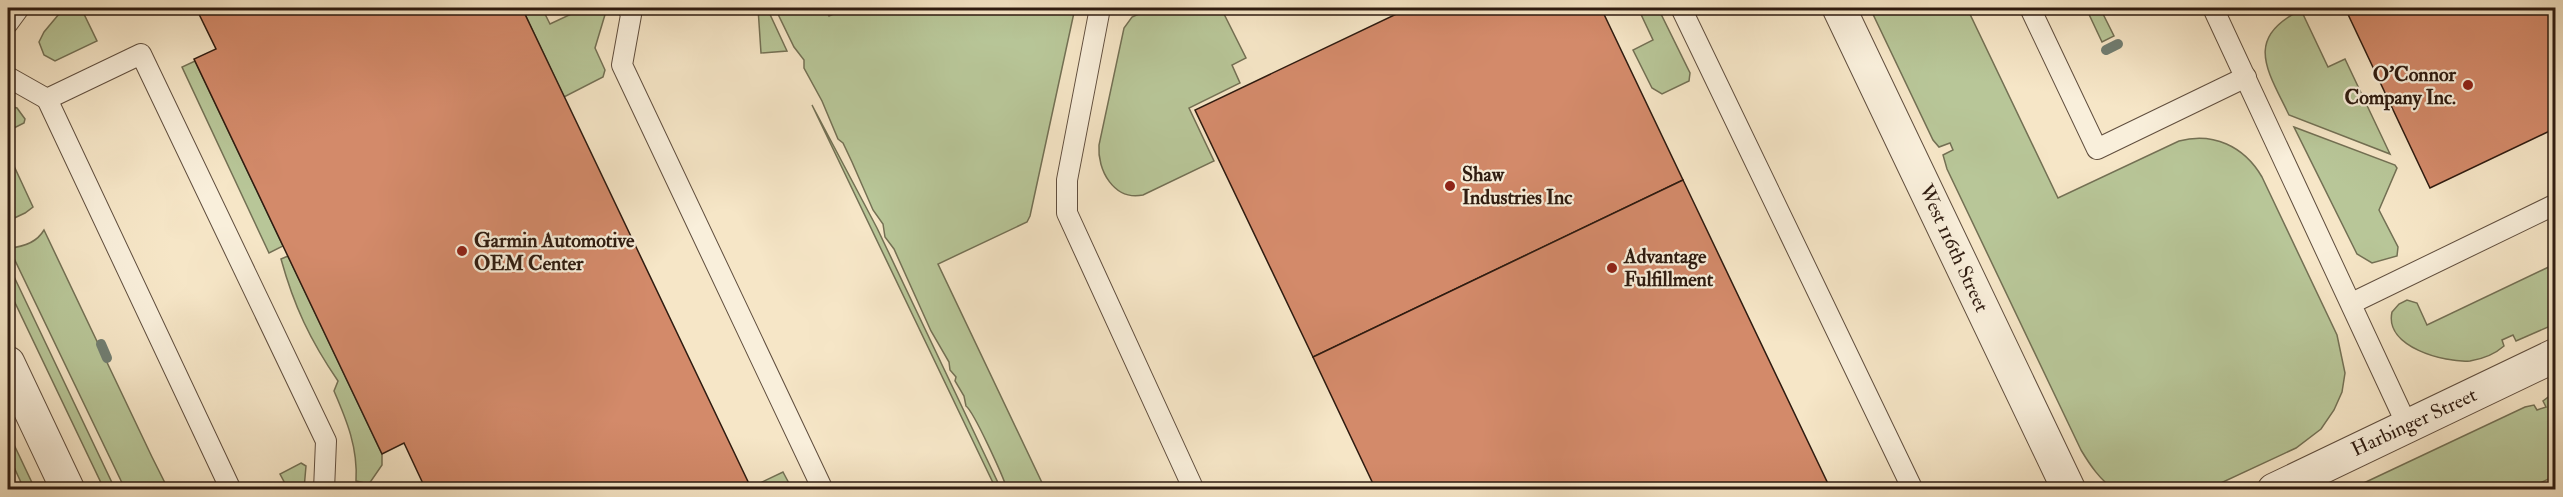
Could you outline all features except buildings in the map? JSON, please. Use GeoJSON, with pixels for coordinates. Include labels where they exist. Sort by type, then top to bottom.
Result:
{"type":"FeatureCollection","features":[{"type":"Feature","properties":{"kind":"street","name":"West 116th Street"},"geometry":{"type":"LineString","coordinates":[[1839,8],[2069,489]]}},
{"type":"Feature","properties":{"kind":"street","name":"Harbinger Street"},"geometry":{"type":"LineString","coordinates":[[2274,489],[2556,355]]}},
{"type":"Feature","properties":{"kind":"street"},"geometry":{"type":"LineString","coordinates":[[8,363],[68,489]]}},
{"type":"Feature","properties":{"kind":"lane"},"geometry":{"type":"LineString","coordinates":[[8,23],[19,8]]}},
{"type":"Feature","properties":{"kind":"lane"},"geometry":{"type":"LineString","coordinates":[[628,8],[631,15],[622,65],[824,489]]}},
{"type":"Feature","properties":{"kind":"lane"},"geometry":{"type":"LineString","coordinates":[[1100,8],[1066,180],[1067,213],[1194,489]]}},
{"type":"Feature","properties":{"kind":"lane"},"geometry":{"type":"LineString","coordinates":[[1681,8],[1913,489]]}},
{"type":"Feature","properties":{"kind":"lane"},"geometry":{"type":"LineString","coordinates":[[2030,8],[2097,149],[2246,78]]}},
{"type":"Feature","properties":{"kind":"lane"},"geometry":{"type":"LineString","coordinates":[[2213,8],[2407,425]]}},
{"type":"Feature","properties":{"kind":"lane"},"geometry":{"type":"LineString","coordinates":[[47,99],[141,54],[326,441],[324,489]]}},
{"type":"Feature","properties":{"kind":"lane"},"geometry":{"type":"LineString","coordinates":[[8,77],[47,99],[231,489]]}},
{"type":"Feature","properties":{"kind":"lane"},"geometry":{"type":"LineString","coordinates":[[2352,303],[2556,204]]}},
{"type":"Feature","properties":{"kind":"green space"},"geometry":{"type":"Polygon","coordinates":[[[64,8],[97,8],[84,14],[97,41],[55,61],[44,55],[39,42],[44,32],[64,8]]]}},
{"type":"Feature","properties":{"kind":"green space"},"geometry":{"type":"Polygon","coordinates":[[[532,8],[542,8],[550,24],[584,8],[607,8],[595,48],[605,70],[603,77],[564,97],[524,12],[532,8]]]}},
{"type":"Feature","properties":{"kind":"green space"},"geometry":{"type":"Polygon","coordinates":[[[758,8],[767,8],[787,51],[761,53],[758,8]]]}},
{"type":"Feature","properties":{"kind":"green space"},"geometry":{"type":"Polygon","coordinates":[[[775,8],[825,8],[829,16],[847,8],[1075,8],[1027,222],[938,264],[1045,489],[1007,489],[981,431],[966,406],[964,396],[955,381],[956,377],[950,370],[949,362],[931,331],[894,249],[885,237],[883,224],[873,210],[843,143],[838,139],[822,101],[804,68],[804,60],[794,47],[775,8]]]}},
{"type":"Feature","properties":{"kind":"green space"},"geometry":{"type":"Polygon","coordinates":[[[1152,8],[1221,8],[1246,58],[1232,65],[1240,83],[1189,108],[1214,161],[1143,195],[1133,196],[1124,193],[1109,182],[1101,164],[1099,145],[1124,28],[1132,17],[1152,8]]]}},
{"type":"Feature","properties":{"kind":"green space"},"geometry":{"type":"Polygon","coordinates":[[[1638,8],[1658,8],[1690,73],[1689,81],[1662,94],[1652,88],[1633,50],[1653,40],[1638,8]]]}},
{"type":"Feature","properties":{"kind":"green space"},"geometry":{"type":"Polygon","coordinates":[[[1870,8],[1967,8],[2058,198],[2179,141],[2204,138],[2215,140],[2237,150],[2246,157],[2262,177],[2337,335],[2345,373],[2342,392],[2334,410],[2321,429],[2296,448],[2208,489],[2115,490],[2105,482],[2081,450],[1947,169],[1943,155],[1953,150],[1950,143],[1939,147],[1933,140],[1870,8]]]}},
{"type":"Feature","properties":{"kind":"green space"},"geometry":{"type":"Polygon","coordinates":[[[2086,8],[2100,8],[2114,36],[2102,42],[2086,8]]]}},
{"type":"Feature","properties":{"kind":"green space"},"geometry":{"type":"Polygon","coordinates":[[[2301,10],[2328,67],[2345,59],[2390,154],[2289,115],[2268,70],[2265,57],[2266,44],[2272,32],[2283,21],[2301,10]]]}},
{"type":"Feature","properties":{"kind":"green space"},"geometry":{"type":"Polygon","coordinates":[[[195,61],[283,246],[269,253],[182,67],[195,61]]]}},
{"type":"Feature","properties":{"kind":"green space"},"geometry":{"type":"Polygon","coordinates":[[[812,105],[877,228],[1001,489],[996,489],[812,105]]]}},
{"type":"Feature","properties":{"kind":"green space"},"geometry":{"type":"Polygon","coordinates":[[[8,106],[17,108],[25,119],[24,123],[8,131],[8,106]]]}},
{"type":"Feature","properties":{"kind":"green space"},"geometry":{"type":"Polygon","coordinates":[[[2294,127],[2395,165],[2397,168],[2379,210],[2398,247],[2397,256],[2372,263],[2357,254],[2294,127]]]}},
{"type":"Feature","properties":{"kind":"green space"},"geometry":{"type":"Polygon","coordinates":[[[8,153],[33,207],[8,221],[8,153]]]}},
{"type":"Feature","properties":{"kind":"green space"},"geometry":{"type":"Polygon","coordinates":[[[44,230],[168,489],[125,489],[9,248],[29,243],[38,238],[44,230]]]}},
{"type":"Feature","properties":{"kind":"green space"},"geometry":{"type":"Polygon","coordinates":[[[288,256],[382,454],[382,465],[369,484],[356,481],[353,446],[334,391],[338,381],[311,337],[291,292],[281,259],[288,256]]]}},
{"type":"Feature","properties":{"kind":"green space"},"geometry":{"type":"Polygon","coordinates":[[[8,264],[115,489],[104,489],[8,288],[8,264]]]}},
{"type":"Feature","properties":{"kind":"green space"},"geometry":{"type":"Polygon","coordinates":[[[2555,264],[2555,324],[2516,341],[2513,335],[2502,340],[2504,346],[2484,357],[2459,361],[2432,356],[2397,335],[2392,324],[2392,312],[2399,304],[2407,300],[2417,303],[2427,325],[2555,264]]]}},
{"type":"Feature","properties":{"kind":"green space"},"geometry":{"type":"Polygon","coordinates":[[[2555,392],[2555,476],[2527,489],[2351,489],[2525,407],[2534,405],[2537,410],[2546,407],[2543,401],[2555,392]]]}},
{"type":"Feature","properties":{"kind":"green space"},"geometry":{"type":"Polygon","coordinates":[[[8,432],[35,489],[24,489],[8,454],[8,432]]]}},
{"type":"Feature","properties":{"kind":"green space"},"geometry":{"type":"Polygon","coordinates":[[[301,463],[306,466],[304,489],[288,489],[280,474],[301,463]]]}},
{"type":"Feature","properties":{"kind":"green space"},"geometry":{"type":"Polygon","coordinates":[[[783,472],[792,489],[763,489],[760,483],[783,472]]]}},
{"type":"Feature","properties":{"kind":"waterway"},"geometry":{"type":"LineString","coordinates":[[2106,50],[2118,44]]}},
{"type":"Feature","properties":{"kind":"waterway"},"geometry":{"type":"LineString","coordinates":[[101,344],[107,358]]}},
{"type":"Feature","properties":{"kind":"place","name":"O'Connor Company Inc."},"geometry":{"type":"Point","coordinates":[2468,85]}},
{"type":"Feature","properties":{"kind":"place","name":"Shaw Industries Inc"},"geometry":{"type":"Point","coordinates":[1450,186]}},
{"type":"Feature","properties":{"kind":"place","name":"Garmin Automotive OEM Center"},"geometry":{"type":"Point","coordinates":[462,251]}},
{"type":"Feature","properties":{"kind":"place","name":"Advantage Fulfillment"},"geometry":{"type":"Point","coordinates":[1612,268]}}]}
